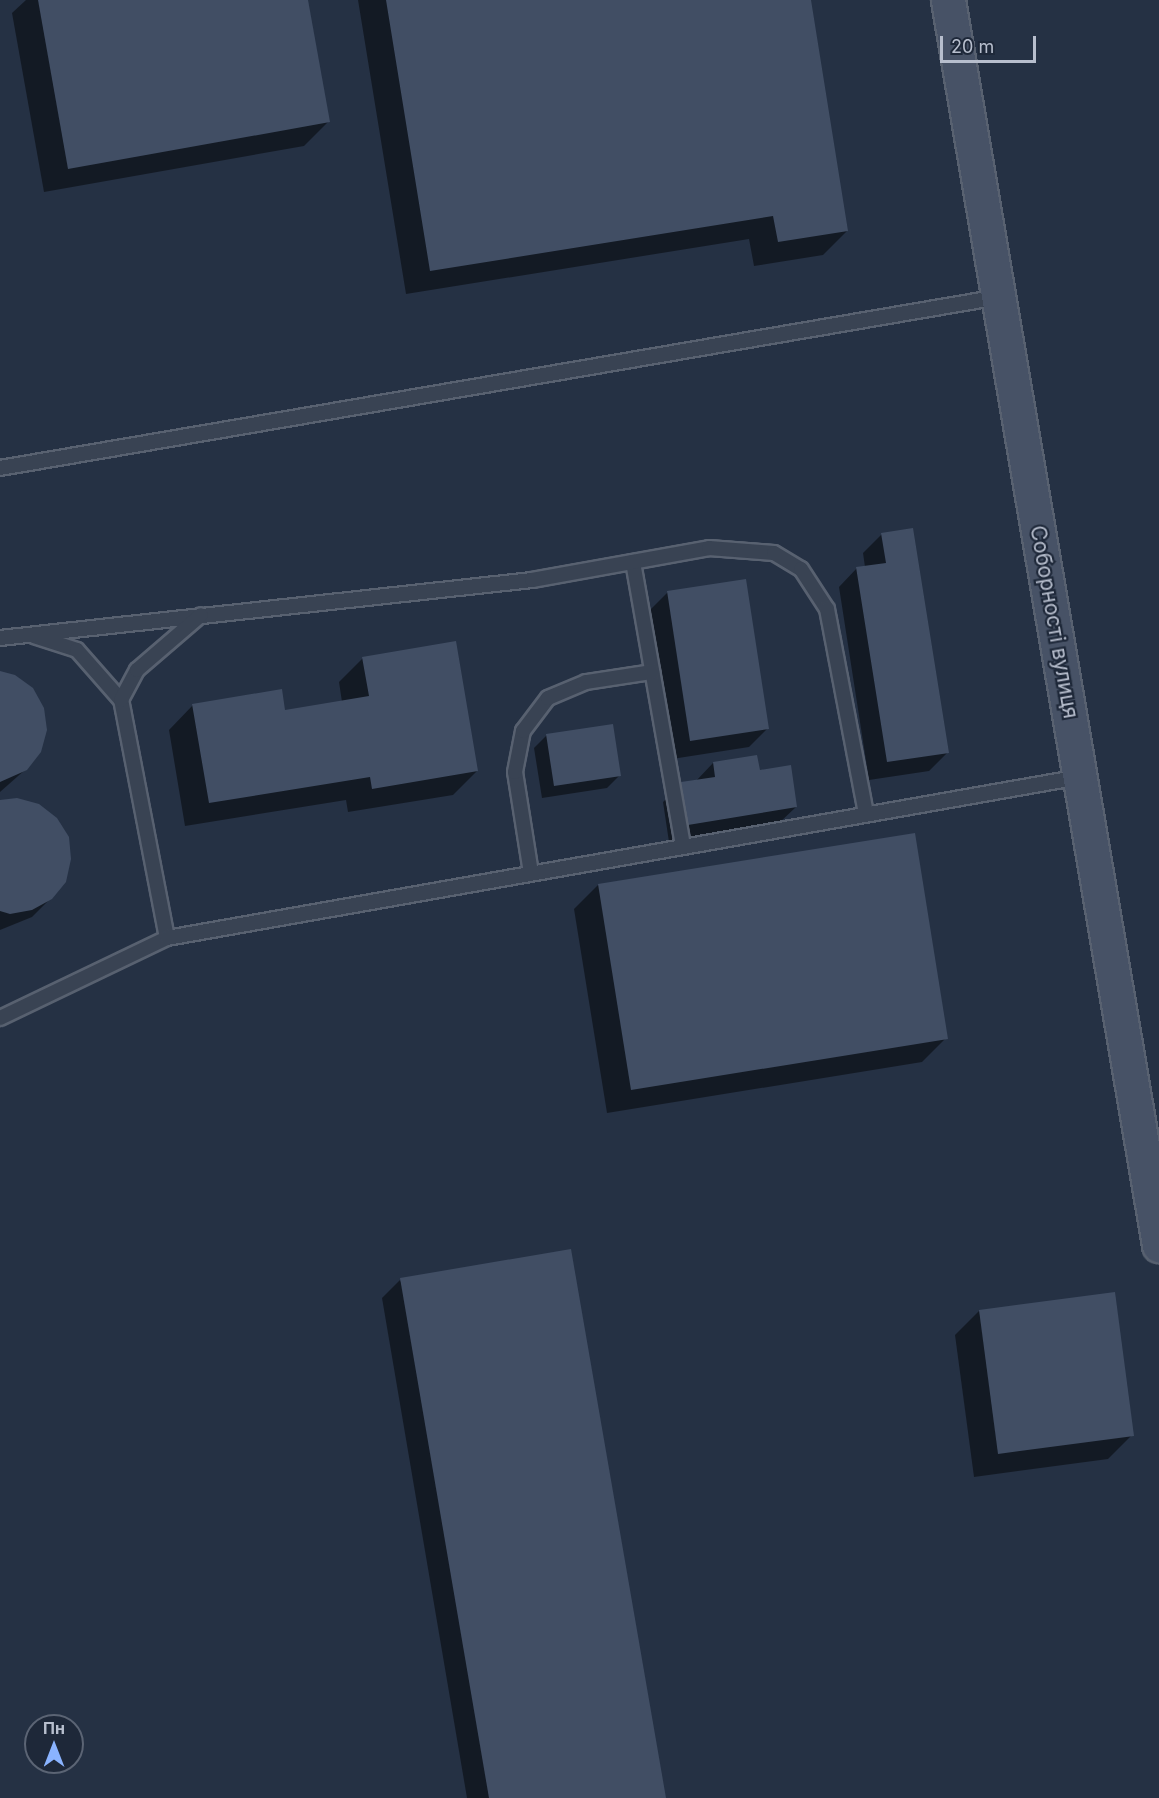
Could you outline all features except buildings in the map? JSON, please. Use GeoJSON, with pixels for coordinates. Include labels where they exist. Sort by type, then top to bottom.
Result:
{"type":"FeatureCollection","features":[{"type":"Feature","properties":{"kind":"street","name":"Соборності вулиця"},"geometry":{"type":"LineString","coordinates":[[948,0],[1159,1245]]}},
{"type":"Feature","properties":{"kind":"lane"},"geometry":{"type":"LineString","coordinates":[[0,468],[999,297]]}},
{"type":"Feature","properties":{"kind":"lane"},"geometry":{"type":"LineString","coordinates":[[0,638],[532,580],[709,548],[774,553],[801,569],[827,609],[866,814]]}},
{"type":"Feature","properties":{"kind":"lane"},"geometry":{"type":"LineString","coordinates":[[633,562],[683,846]]}},
{"type":"Feature","properties":{"kind":"lane"},"geometry":{"type":"LineString","coordinates":[[121,700],[137,670],[201,615]]}},
{"type":"Feature","properties":{"kind":"lane"},"geometry":{"type":"LineString","coordinates":[[28,634],[77,650],[121,700],[167,938]]}},
{"type":"Feature","properties":{"kind":"lane"},"geometry":{"type":"LineString","coordinates":[[531,873],[515,772],[523,731],[548,698],[586,682],[652,672]]}},
{"type":"Feature","properties":{"kind":"lane"},"geometry":{"type":"LineString","coordinates":[[0,1018],[167,938],[1080,777]]}}]}
